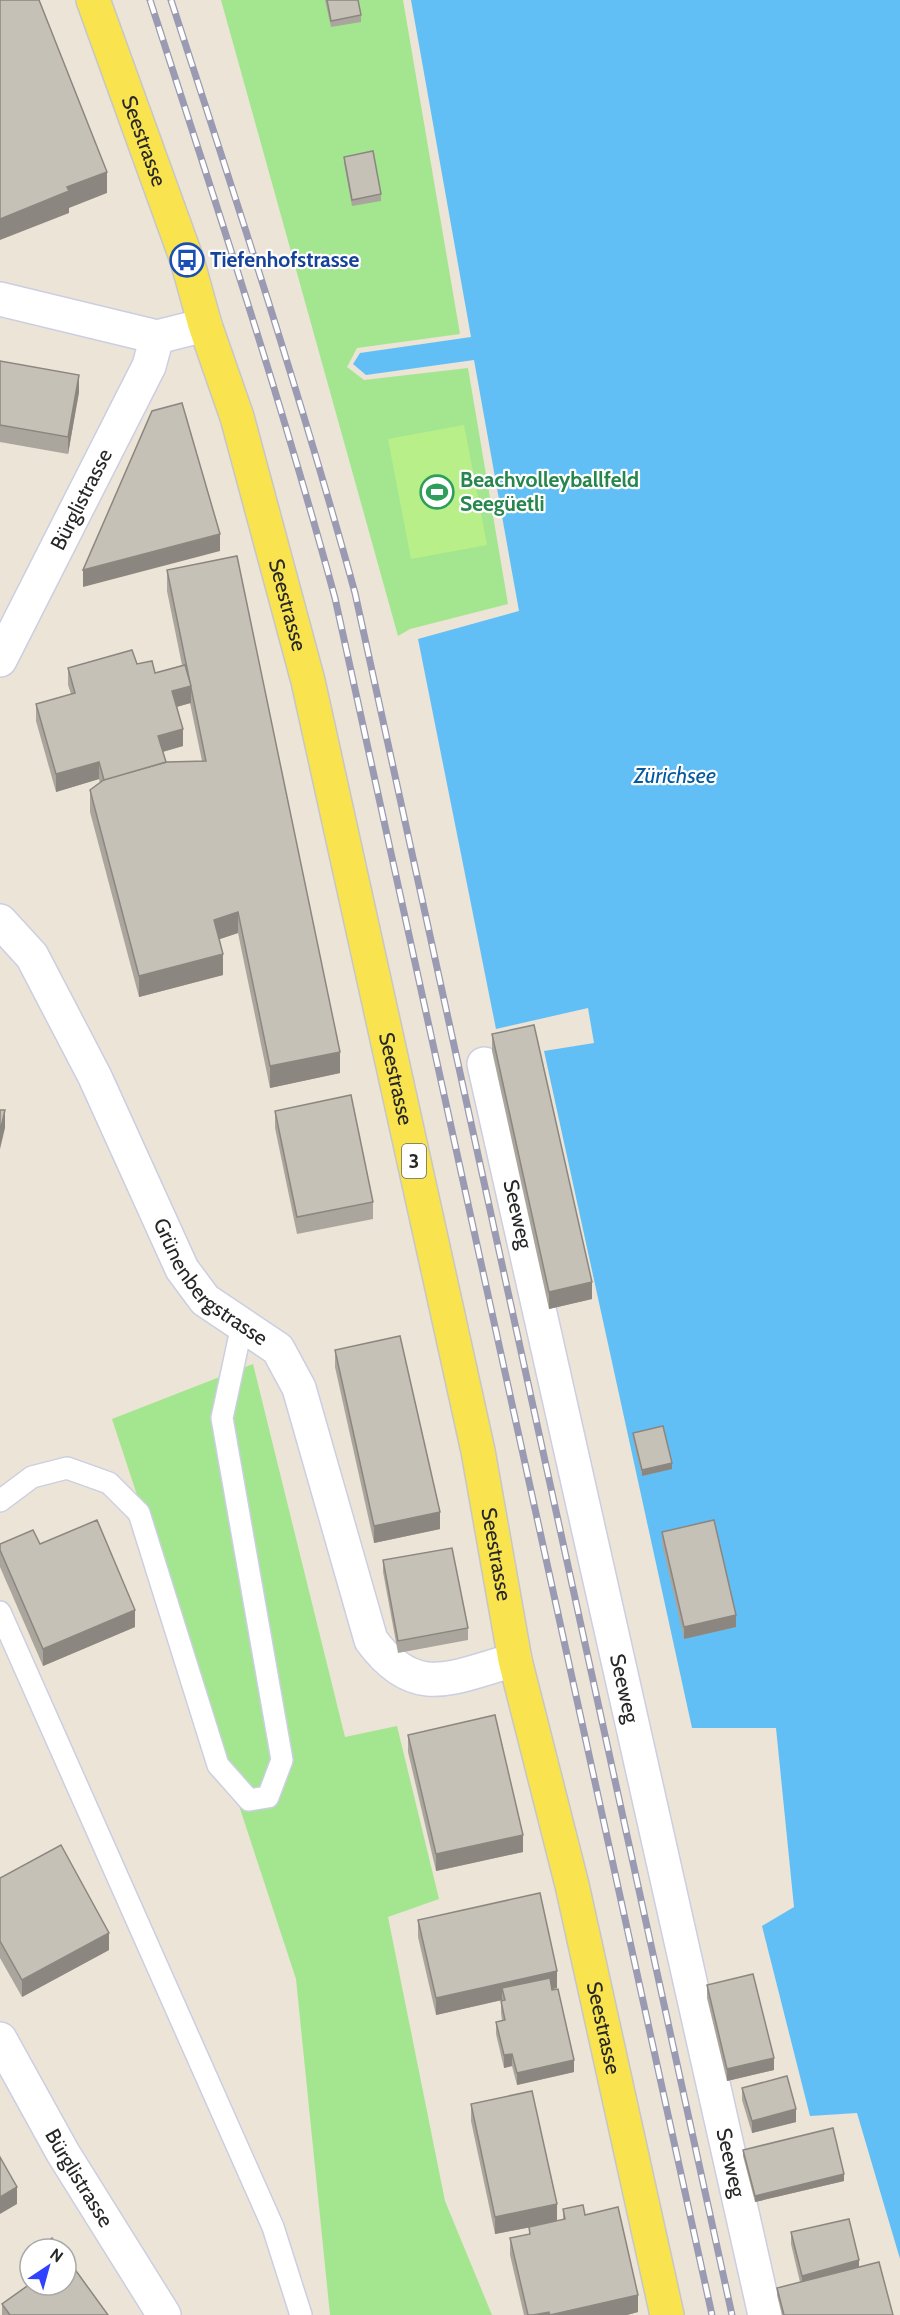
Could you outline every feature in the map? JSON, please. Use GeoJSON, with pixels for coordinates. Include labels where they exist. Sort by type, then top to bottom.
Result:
{"type":"FeatureCollection","features":[{"type":"Feature","properties":{"kind":"main road","name":"Seestrasse"},"geometry":{"type":"LineString","coordinates":[[93,0],[187,260],[205,325],[237,417],[308,681],[478,1451],[515,1660],[572,1886],[667,2315]]}},
{"type":"Feature","properties":{"kind":"street"},"geometry":{"type":"LineString","coordinates":[[0,299],[157,337],[205,325]]}},
{"type":"Feature","properties":{"kind":"street","name":"Bürglistrasse"},"geometry":{"type":"LineString","coordinates":[[0,660],[149,366],[157,337]]}},
{"type":"Feature","properties":{"kind":"street","name":"Grünenbergstrasse"},"geometry":{"type":"LineString","coordinates":[[0,921],[32,956],[95,1077],[183,1269],[205,1300],[278,1349],[298,1388],[371,1640],[385,1659],[401,1672],[426,1680],[441,1680],[515,1660]]}},
{"type":"Feature","properties":{"kind":"street","name":"Seeweg"},"geometry":{"type":"LineString","coordinates":[[484,1064],[765,2315]]}},
{"type":"Feature","properties":{"kind":"street","name":"Bürglistrasse"},"geometry":{"type":"LineString","coordinates":[[0,2039],[63,2153],[164,2315]]}},
{"type":"Feature","properties":{"kind":"lane"},"geometry":{"type":"LineString","coordinates":[[0,1501],[32,1477],[67,1468],[109,1483],[139,1513],[218,1765],[249,1800],[268,1797],[282,1760],[222,1418],[242,1325]]}},
{"type":"Feature","properties":{"kind":"lane"},"geometry":{"type":"LineString","coordinates":[[0,1612],[273,2227],[301,2315]]}},
{"type":"Feature","properties":{"kind":"green space"},"geometry":{"type":"Polygon","coordinates":[[[221,0],[403,0],[460,334],[357,348],[347,367],[364,380],[468,368],[508,604],[410,629],[398,636],[221,0]]]}},
{"type":"Feature","properties":{"kind":"green space","name":"Beachvolleyballfeld Seegüetli"},"geometry":{"type":"Polygon","coordinates":[[[464,425],[487,545],[411,559],[388,439],[464,425]]]}},
{"type":"Feature","properties":{"kind":"green space"},"geometry":{"type":"Polygon","coordinates":[[[253,1364],[345,1737],[397,1726],[439,1899],[388,1917],[445,2201],[492,2315],[330,2315],[296,1979],[112,1419],[253,1364]]]}},
{"type":"Feature","properties":{"kind":"water","name":"Zürichsee"},"geometry":{"type":"Polygon","coordinates":[[[411,0],[900,0],[900,2259],[857,2113],[810,2116],[762,1926],[794,1907],[776,1728],[692,1728],[544,1051],[594,1043],[588,1008],[496,1029],[418,639],[519,611],[474,360],[366,375],[353,364],[360,353],[471,337],[411,0]]]}},
{"type":"Feature","properties":{"kind":"building"},"geometry":{"type":"Polygon","coordinates":[[[0,0],[39,0],[107,172],[67,187],[69,191],[0,219],[0,0]]]}},
{"type":"Feature","properties":{"kind":"building"},"geometry":{"type":"Polygon","coordinates":[[[327,0],[358,0],[361,15],[331,21],[327,0]]]}},
{"type":"Feature","properties":{"kind":"building"},"geometry":{"type":"Polygon","coordinates":[[[373,151],[381,194],[352,200],[344,157],[373,151]]]}},
{"type":"Feature","properties":{"kind":"building"},"geometry":{"type":"Polygon","coordinates":[[[0,361],[79,375],[68,437],[0,425],[0,361]]]}},
{"type":"Feature","properties":{"kind":"building"},"geometry":{"type":"Polygon","coordinates":[[[182,403],[220,534],[83,570],[152,411],[182,403]]]}},
{"type":"Feature","properties":{"kind":"building"},"geometry":{"type":"Polygon","coordinates":[[[237,556],[340,1052],[270,1066],[238,912],[214,920],[223,954],[139,976],[90,790],[105,779],[167,762],[206,761],[167,570],[237,556]]]}},
{"type":"Feature","properties":{"kind":"building"},"geometry":{"type":"Polygon","coordinates":[[[132,650],[137,664],[152,661],[155,673],[185,665],[191,686],[172,691],[183,729],[158,736],[166,762],[104,780],[99,762],[56,774],[36,704],[75,693],[68,668],[132,650]]]}},
{"type":"Feature","properties":{"kind":"building"},"geometry":{"type":"Polygon","coordinates":[[[534,1025],[592,1282],[549,1292],[492,1034],[534,1025]]]}},
{"type":"Feature","properties":{"kind":"building"},"geometry":{"type":"Polygon","coordinates":[[[351,1095],[373,1202],[297,1217],[275,1111],[351,1095]]]}},
{"type":"Feature","properties":{"kind":"building"},"geometry":{"type":"Polygon","coordinates":[[[0,1110],[5,1110],[0,1132],[0,1110]]]}},
{"type":"Feature","properties":{"kind":"building"},"geometry":{"type":"Polygon","coordinates":[[[400,1336],[440,1512],[374,1526],[335,1350],[400,1336]]]}},
{"type":"Feature","properties":{"kind":"building"},"geometry":{"type":"Polygon","coordinates":[[[663,1426],[672,1463],[642,1470],[633,1433],[663,1426]]]}},
{"type":"Feature","properties":{"kind":"building"},"geometry":{"type":"Polygon","coordinates":[[[97,1520],[135,1610],[43,1649],[0,1550],[0,1544],[33,1530],[40,1544],[97,1520]]]}},
{"type":"Feature","properties":{"kind":"building"},"geometry":{"type":"Polygon","coordinates":[[[714,1520],[736,1615],[684,1627],[662,1532],[714,1520]]]}},
{"type":"Feature","properties":{"kind":"building"},"geometry":{"type":"Polygon","coordinates":[[[452,1548],[468,1628],[398,1641],[383,1560],[452,1548]]]}},
{"type":"Feature","properties":{"kind":"building"},"geometry":{"type":"Polygon","coordinates":[[[495,1715],[523,1835],[436,1854],[408,1735],[495,1715]]]}},
{"type":"Feature","properties":{"kind":"building"},"geometry":{"type":"Polygon","coordinates":[[[61,1845],[109,1933],[22,1980],[0,1941],[0,1878],[61,1845]]]}},
{"type":"Feature","properties":{"kind":"building"},"geometry":{"type":"Polygon","coordinates":[[[540,1893],[557,1971],[436,1998],[418,1920],[540,1893]]]}},
{"type":"Feature","properties":{"kind":"building"},"geometry":{"type":"Polygon","coordinates":[[[753,1974],[774,2058],[727,2069],[707,1985],[753,1974]]]}},
{"type":"Feature","properties":{"kind":"building"},"geometry":{"type":"Polygon","coordinates":[[[550,1978],[552,1990],[558,1989],[574,2060],[517,2073],[512,2054],[504,2055],[496,2022],[505,2020],[501,2001],[505,2000],[502,1988],[550,1978]]]}},
{"type":"Feature","properties":{"kind":"building"},"geometry":{"type":"Polygon","coordinates":[[[787,2076],[796,2109],[752,2121],[742,2088],[787,2076]]]}},
{"type":"Feature","properties":{"kind":"building"},"geometry":{"type":"Polygon","coordinates":[[[532,2091],[557,2204],[495,2217],[471,2104],[532,2091]]]}},
{"type":"Feature","properties":{"kind":"building"},"geometry":{"type":"Polygon","coordinates":[[[833,2128],[844,2174],[755,2196],[743,2150],[833,2128]]]}},
{"type":"Feature","properties":{"kind":"building"},"geometry":{"type":"Polygon","coordinates":[[[0,2157],[17,2187],[0,2197],[0,2157]]]}},
{"type":"Feature","properties":{"kind":"building"},"geometry":{"type":"Polygon","coordinates":[[[583,2205],[585,2215],[618,2207],[638,2295],[550,2315],[549,2312],[528,2315],[510,2238],[530,2234],[529,2227],[565,2219],[563,2209],[583,2205]]]}},
{"type":"Feature","properties":{"kind":"building"},"geometry":{"type":"Polygon","coordinates":[[[849,2219],[859,2260],[802,2276],[791,2232],[849,2219]]]}},
{"type":"Feature","properties":{"kind":"building"},"geometry":{"type":"Polygon","coordinates":[[[879,2262],[893,2315],[784,2315],[777,2288],[879,2262]]]}},
{"type":"Feature","properties":{"kind":"building"},"geometry":{"type":"Polygon","coordinates":[[[78,2274],[108,2315],[10,2315],[2,2304],[18,2293],[18,2297],[78,2297],[78,2274]]]}},
{"type":"Feature","properties":{"kind":"railway"},"geometry":{"type":"LineString","coordinates":[[150,0],[269,372],[335,598],[712,2315]]}},
{"type":"Feature","properties":{"kind":"railway"},"geometry":{"type":"LineString","coordinates":[[171,0],[289,369],[355,593],[732,2315]]}},
{"type":"Feature","properties":{"kind":"place","name":"Tiefenhofstrasse"},"geometry":{"type":"Point","coordinates":[187,260]}},
{"type":"Feature","properties":{"kind":"place","name":"Beachvolleyballfeld Seegüetli"},"geometry":{"type":"Point","coordinates":[437,492]}}]}
